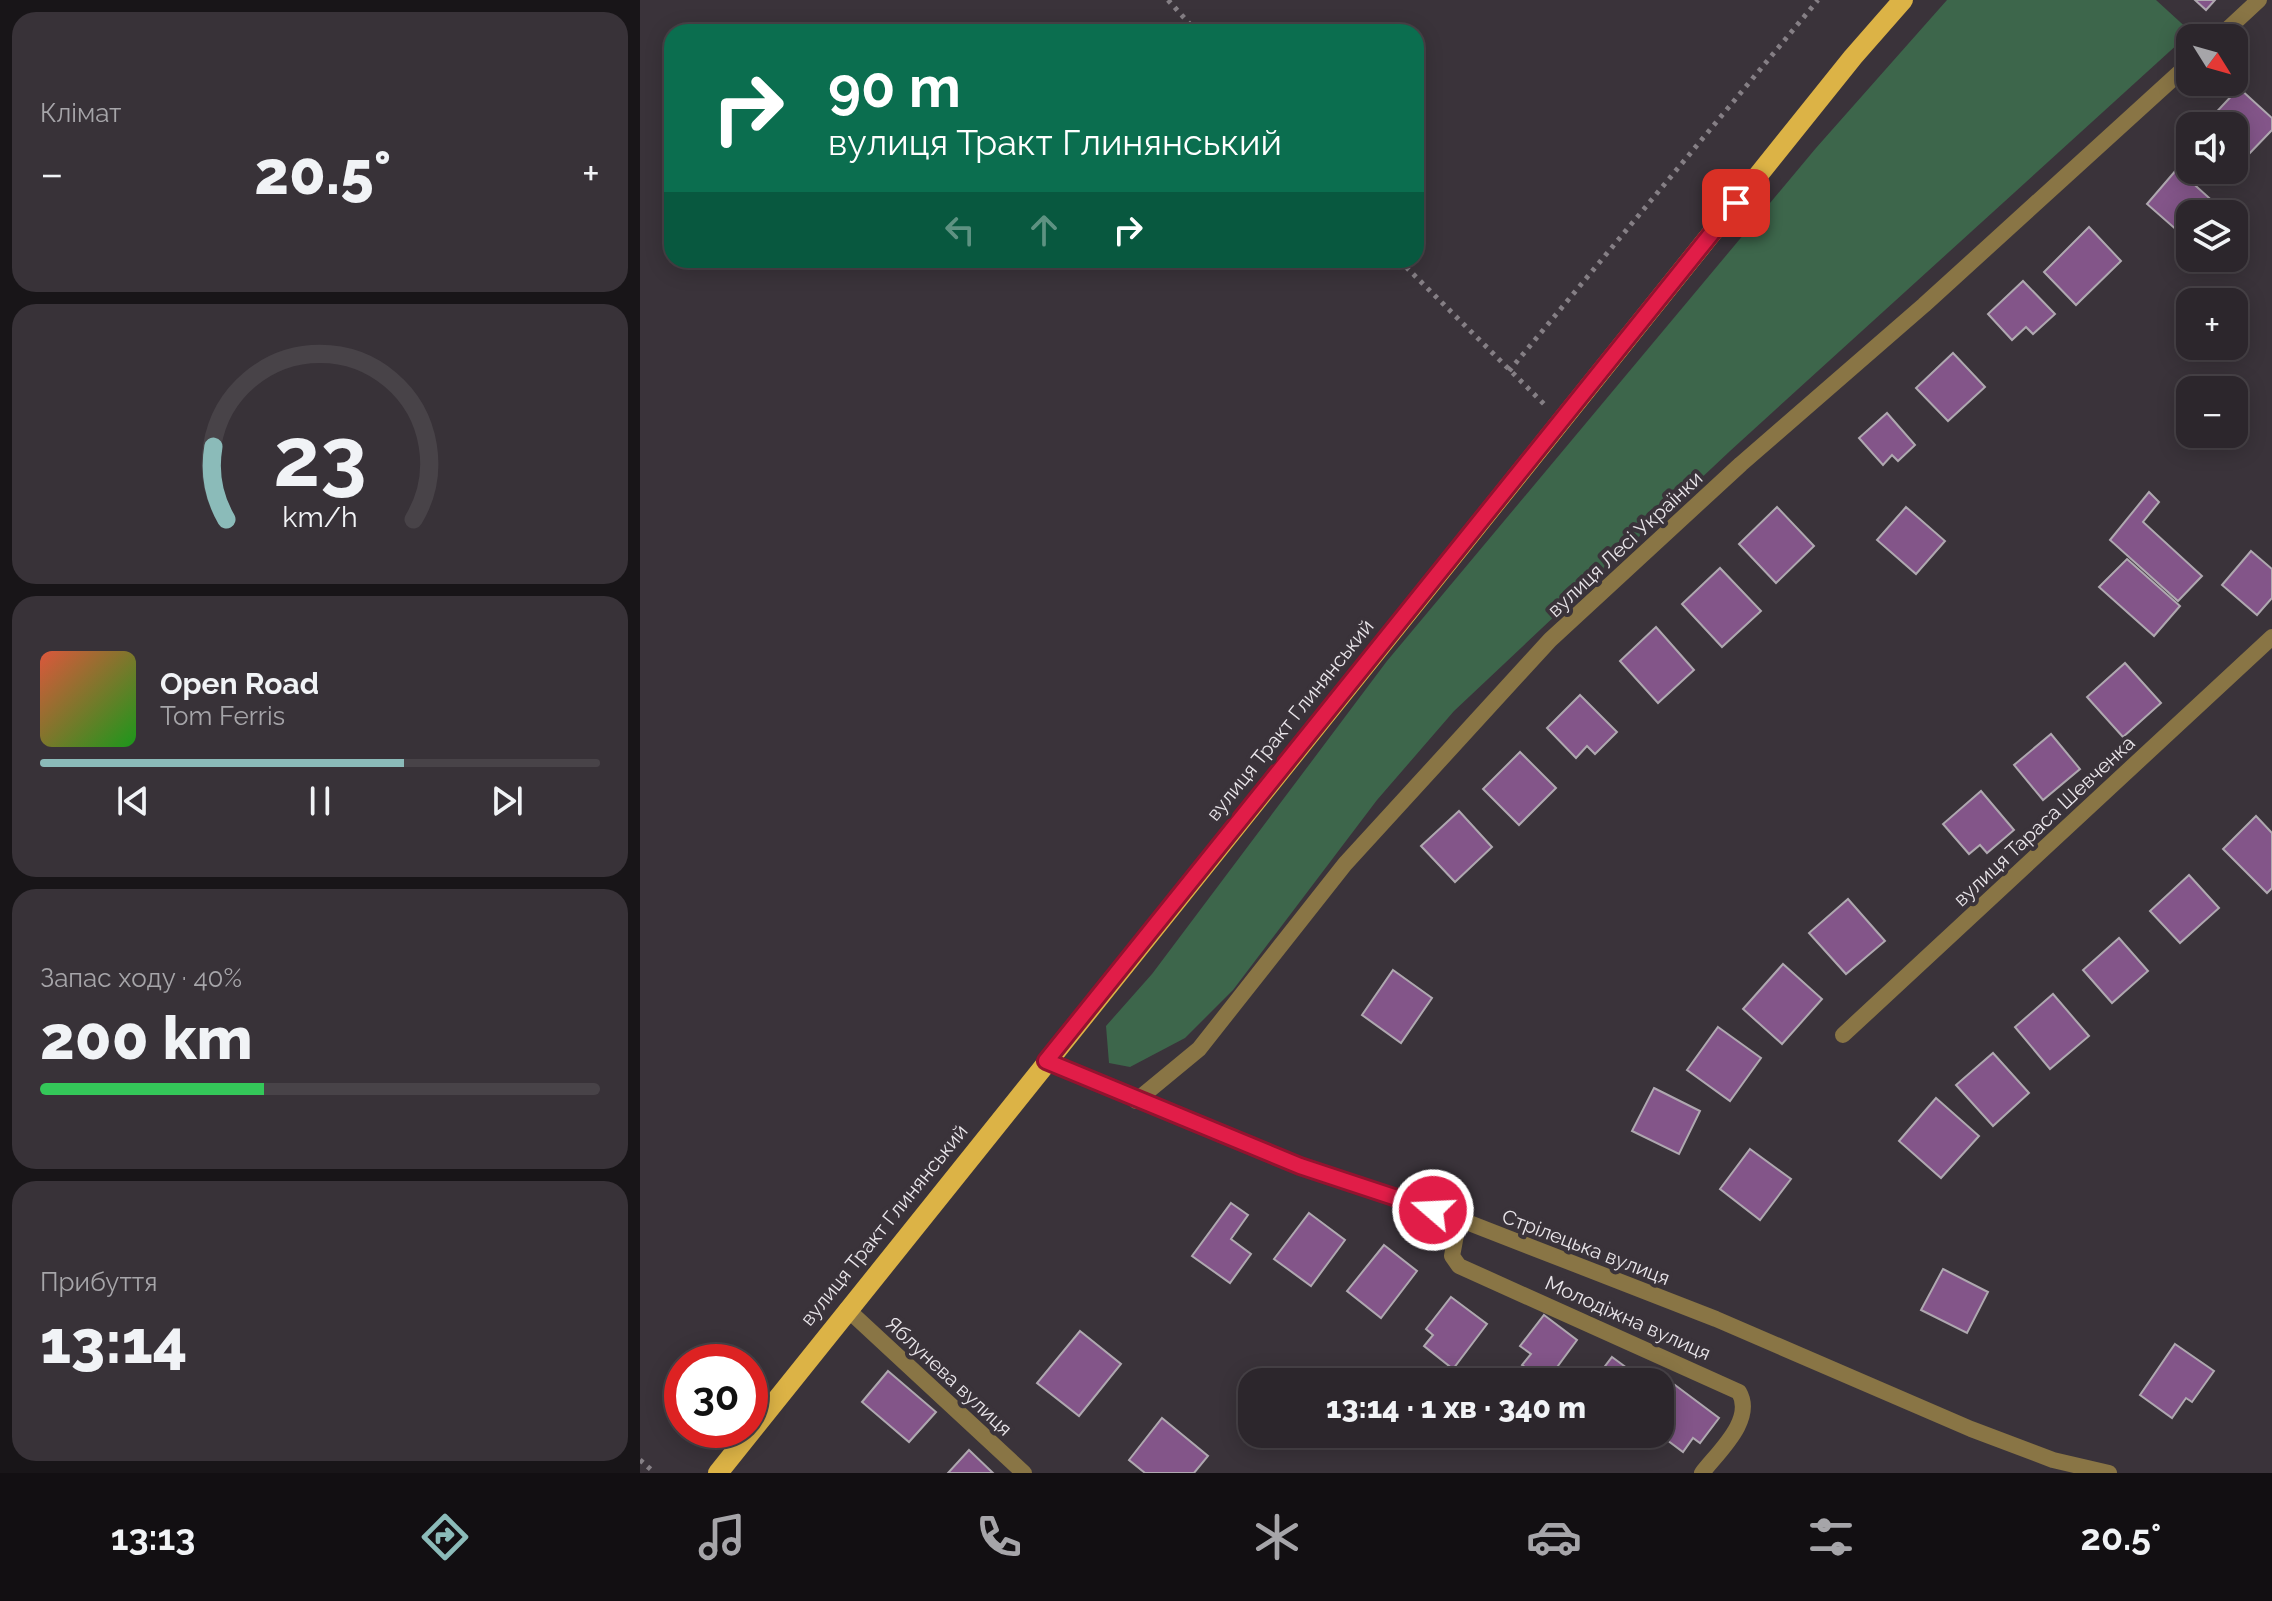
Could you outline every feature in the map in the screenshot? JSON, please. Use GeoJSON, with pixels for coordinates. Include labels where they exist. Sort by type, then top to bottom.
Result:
{"type":"FeatureCollection","features":[{"type":"Feature","properties":{"kind":"main road","name":"вулиця Тракт Глинянський"},"geometry":{"type":"LineString","coordinates":[[718,1473],[1853,57],[1903,0]]}},
{"type":"Feature","properties":{"kind":"street"},"geometry":{"type":"LineString","coordinates":[[2233,24],[2259,0]]}},
{"type":"Feature","properties":{"kind":"street","name":"вулиця Лесі Українки"},"geometry":{"type":"LineString","coordinates":[[1136,1101],[1199,1049],[1345,864],[1550,640],[1741,464],[1924,305],[2176,76]]}},
{"type":"Feature","properties":{"kind":"street","name":"вулиця Тараса Шевченка"},"geometry":{"type":"LineString","coordinates":[[1843,1035],[2272,637]]}},
{"type":"Feature","properties":{"kind":"street","name":"Стрілецька вулиця"},"geometry":{"type":"LineString","coordinates":[[1046,1061],[1136,1101],[1300,1166],[1459,1219],[1716,1319],[1971,1429],[2053,1460],[2109,1473]]}},
{"type":"Feature","properties":{"kind":"street","name":"Молодіжна вулиця"},"geometry":{"type":"LineString","coordinates":[[1459,1219],[1452,1256],[1459,1266],[1739,1392],[1743,1413],[1739,1424],[1702,1473]]}},
{"type":"Feature","properties":{"kind":"street","name":"Яблунева вулиця"},"geometry":{"type":"LineString","coordinates":[[847,1309],[1024,1473]]}},
{"type":"Feature","properties":{"kind":"path"},"geometry":{"type":"LineString","coordinates":[[1168,0],[1190,24]]}},
{"type":"Feature","properties":{"kind":"path"},"geometry":{"type":"LineString","coordinates":[[1509,371],[1818,0]]}},
{"type":"Feature","properties":{"kind":"path"},"geometry":{"type":"LineString","coordinates":[[1407,268],[1562,421]]}},
{"type":"Feature","properties":{"kind":"path"},"geometry":{"type":"LineString","coordinates":[[640,1460],[655,1473]]}},
{"type":"Feature","properties":{"kind":"green space"},"geometry":{"type":"Polygon","coordinates":[[[1947,0],[2156,0],[2182,24],[2176,24],[2176,46],[1730,451],[1454,711],[1377,800],[1233,990],[1185,1038],[1130,1067],[1109,1063],[1106,1026],[1152,974],[1387,661],[1816,148],[1947,0]]]}},
{"type":"Feature","properties":{"kind":"building"},"geometry":{"type":"Polygon","coordinates":[[[2195,0],[2215,0],[2206,10],[2195,0]]]}},
{"type":"Feature","properties":{"kind":"building"},"geometry":{"type":"Polygon","coordinates":[[[2231,96],[2248,96],[2272,118],[2272,130],[2248,155],[2248,112],[2216,112],[2231,96]]]}},
{"type":"Feature","properties":{"kind":"building"},"geometry":{"type":"Polygon","coordinates":[[[2176,170],[2176,184],[2194,184],[2211,200],[2176,200],[2176,229],[2147,204],[2176,170]]]}},
{"type":"Feature","properties":{"kind":"building"},"geometry":{"type":"Polygon","coordinates":[[[2089,227],[2121,261],[2076,305],[2044,272],[2089,227]]]}},
{"type":"Feature","properties":{"kind":"building"},"geometry":{"type":"Polygon","coordinates":[[[2023,281],[2055,314],[2033,334],[2026,327],[2012,340],[1988,314],[2023,281]]]}},
{"type":"Feature","properties":{"kind":"building"},"geometry":{"type":"Polygon","coordinates":[[[1953,353],[1985,387],[1948,421],[1916,388],[1953,353]]]}},
{"type":"Feature","properties":{"kind":"building"},"geometry":{"type":"Polygon","coordinates":[[[1887,413],[1915,445],[1898,461],[1892,455],[1883,465],[1859,438],[1887,413]]]}},
{"type":"Feature","properties":{"kind":"building"},"geometry":{"type":"Polygon","coordinates":[[[2149,492],[2159,502],[2143,522],[2202,576],[2178,601],[2110,540],[2149,492]]]}},
{"type":"Feature","properties":{"kind":"building"},"geometry":{"type":"Polygon","coordinates":[[[1777,507],[1814,546],[1776,583],[1739,544],[1777,507]]]}},
{"type":"Feature","properties":{"kind":"building"},"geometry":{"type":"Polygon","coordinates":[[[1906,507],[1945,541],[1916,574],[1877,540],[1906,507]]]}},
{"type":"Feature","properties":{"kind":"building"},"geometry":{"type":"Polygon","coordinates":[[[2251,551],[2272,569],[2272,598],[2257,615],[2222,585],[2251,551]]]}},
{"type":"Feature","properties":{"kind":"building"},"geometry":{"type":"Polygon","coordinates":[[[2127,559],[2180,606],[2154,636],[2099,587],[2127,559]]]}},
{"type":"Feature","properties":{"kind":"building"},"geometry":{"type":"Polygon","coordinates":[[[1720,568],[1761,611],[1722,647],[1682,604],[1720,568]]]}},
{"type":"Feature","properties":{"kind":"building"},"geometry":{"type":"Polygon","coordinates":[[[1656,627],[1694,670],[1658,703],[1620,661],[1656,627]]]}},
{"type":"Feature","properties":{"kind":"building"},"geometry":{"type":"Polygon","coordinates":[[[2125,663],[2161,703],[2123,737],[2087,697],[2125,663]]]}},
{"type":"Feature","properties":{"kind":"building"},"geometry":{"type":"Polygon","coordinates":[[[1580,695],[1617,732],[1595,754],[1587,746],[1576,758],[1547,728],[1580,695]]]}},
{"type":"Feature","properties":{"kind":"building"},"geometry":{"type":"Polygon","coordinates":[[[2051,734],[2080,769],[2043,800],[2014,765],[2051,734]]]}},
{"type":"Feature","properties":{"kind":"building"},"geometry":{"type":"Polygon","coordinates":[[[1520,752],[1556,788],[1519,825],[1483,789],[1520,752]]]}},
{"type":"Feature","properties":{"kind":"building"},"geometry":{"type":"Polygon","coordinates":[[[1981,791],[2014,830],[1987,853],[1980,845],[1969,854],[1943,824],[1981,791]]]}},
{"type":"Feature","properties":{"kind":"building"},"geometry":{"type":"Polygon","coordinates":[[[1459,811],[1492,847],[1455,882],[1421,846],[1459,811]]]}},
{"type":"Feature","properties":{"kind":"building"},"geometry":{"type":"Polygon","coordinates":[[[2256,816],[2272,833],[2272,888],[2267,893],[2223,849],[2256,816]]]}},
{"type":"Feature","properties":{"kind":"building"},"geometry":{"type":"Polygon","coordinates":[[[2189,875],[2219,908],[2180,943],[2150,911],[2189,875]]]}},
{"type":"Feature","properties":{"kind":"building"},"geometry":{"type":"Polygon","coordinates":[[[1848,899],[1885,941],[1846,974],[1809,933],[1848,899]]]}},
{"type":"Feature","properties":{"kind":"building"},"geometry":{"type":"Polygon","coordinates":[[[2119,938],[2148,971],[2112,1003],[2083,970],[2119,938]]]}},
{"type":"Feature","properties":{"kind":"building"},"geometry":{"type":"Polygon","coordinates":[[[1783,964],[1822,999],[1782,1044],[1743,1009],[1783,964]]]}},
{"type":"Feature","properties":{"kind":"building"},"geometry":{"type":"Polygon","coordinates":[[[1393,970],[1432,998],[1401,1043],[1362,1015],[1393,970]]]}},
{"type":"Feature","properties":{"kind":"building"},"geometry":{"type":"Polygon","coordinates":[[[2053,994],[2089,1036],[2050,1069],[2015,1027],[2053,994]]]}},
{"type":"Feature","properties":{"kind":"building"},"geometry":{"type":"Polygon","coordinates":[[[1718,1027],[1761,1058],[1730,1101],[1687,1070],[1718,1027]]]}},
{"type":"Feature","properties":{"kind":"building"},"geometry":{"type":"Polygon","coordinates":[[[1993,1053],[2029,1093],[1993,1126],[1956,1085],[1993,1053]]]}},
{"type":"Feature","properties":{"kind":"building"},"geometry":{"type":"Polygon","coordinates":[[[1654,1088],[1700,1111],[1679,1154],[1632,1131],[1654,1088]]]}},
{"type":"Feature","properties":{"kind":"building"},"geometry":{"type":"Polygon","coordinates":[[[1936,1098],[1979,1136],[1941,1178],[1899,1141],[1936,1098]]]}},
{"type":"Feature","properties":{"kind":"building"},"geometry":{"type":"Polygon","coordinates":[[[1750,1149],[1791,1179],[1760,1220],[1720,1189],[1750,1149]]]}},
{"type":"Feature","properties":{"kind":"building"},"geometry":{"type":"Polygon","coordinates":[[[1231,1203],[1248,1215],[1231,1239],[1251,1254],[1230,1283],[1192,1256],[1231,1203]]]}},
{"type":"Feature","properties":{"kind":"building"},"geometry":{"type":"Polygon","coordinates":[[[1309,1213],[1345,1240],[1311,1286],[1274,1259],[1309,1213]]]}},
{"type":"Feature","properties":{"kind":"building"},"geometry":{"type":"Polygon","coordinates":[[[1384,1245],[1417,1271],[1381,1318],[1347,1291],[1384,1245]]]}},
{"type":"Feature","properties":{"kind":"building"},"geometry":{"type":"Polygon","coordinates":[[[1943,1269],[1988,1292],[1967,1333],[1921,1310],[1943,1269]]]}},
{"type":"Feature","properties":{"kind":"building"},"geometry":{"type":"Polygon","coordinates":[[[1451,1297],[1487,1324],[1454,1368],[1424,1346],[1433,1335],[1426,1329],[1451,1297]]]}},
{"type":"Feature","properties":{"kind":"building"},"geometry":{"type":"Polygon","coordinates":[[[1544,1315],[1577,1340],[1556,1368],[1526,1368],[1522,1365],[1531,1354],[1520,1346],[1544,1315]]]}},
{"type":"Feature","properties":{"kind":"building"},"geometry":{"type":"Polygon","coordinates":[[[1080,1331],[1121,1364],[1079,1416],[1037,1383],[1080,1331]]]}},
{"type":"Feature","properties":{"kind":"building"},"geometry":{"type":"Polygon","coordinates":[[[2175,1344],[2214,1371],[2192,1402],[2186,1398],[2172,1418],[2140,1395],[2175,1344]]]}},
{"type":"Feature","properties":{"kind":"building"},"geometry":{"type":"Polygon","coordinates":[[[1612,1357],[1627,1368],[1604,1368],[1612,1357]]]}},
{"type":"Feature","properties":{"kind":"building"},"geometry":{"type":"Polygon","coordinates":[[[888,1371],[936,1412],[909,1442],[862,1402],[888,1371]]]}},
{"type":"Feature","properties":{"kind":"building"},"geometry":{"type":"Polygon","coordinates":[[[1674,1386],[1719,1418],[1700,1443],[1693,1438],[1683,1452],[1674,1445],[1674,1386]]]}},
{"type":"Feature","properties":{"kind":"building"},"geometry":{"type":"Polygon","coordinates":[[[1162,1418],[1208,1456],[1194,1473],[1145,1473],[1129,1460],[1162,1418]]]}},
{"type":"Feature","properties":{"kind":"building"},"geometry":{"type":"Polygon","coordinates":[[[969,1450],[993,1473],[948,1473],[969,1450]]]}},
{"type":"Feature","properties":{"kind":"route"},"geometry":{"type":"LineString","coordinates":[[1433,1210],[1300,1166],[1136,1101],[1046,1061],[1736,203]]}}]}
